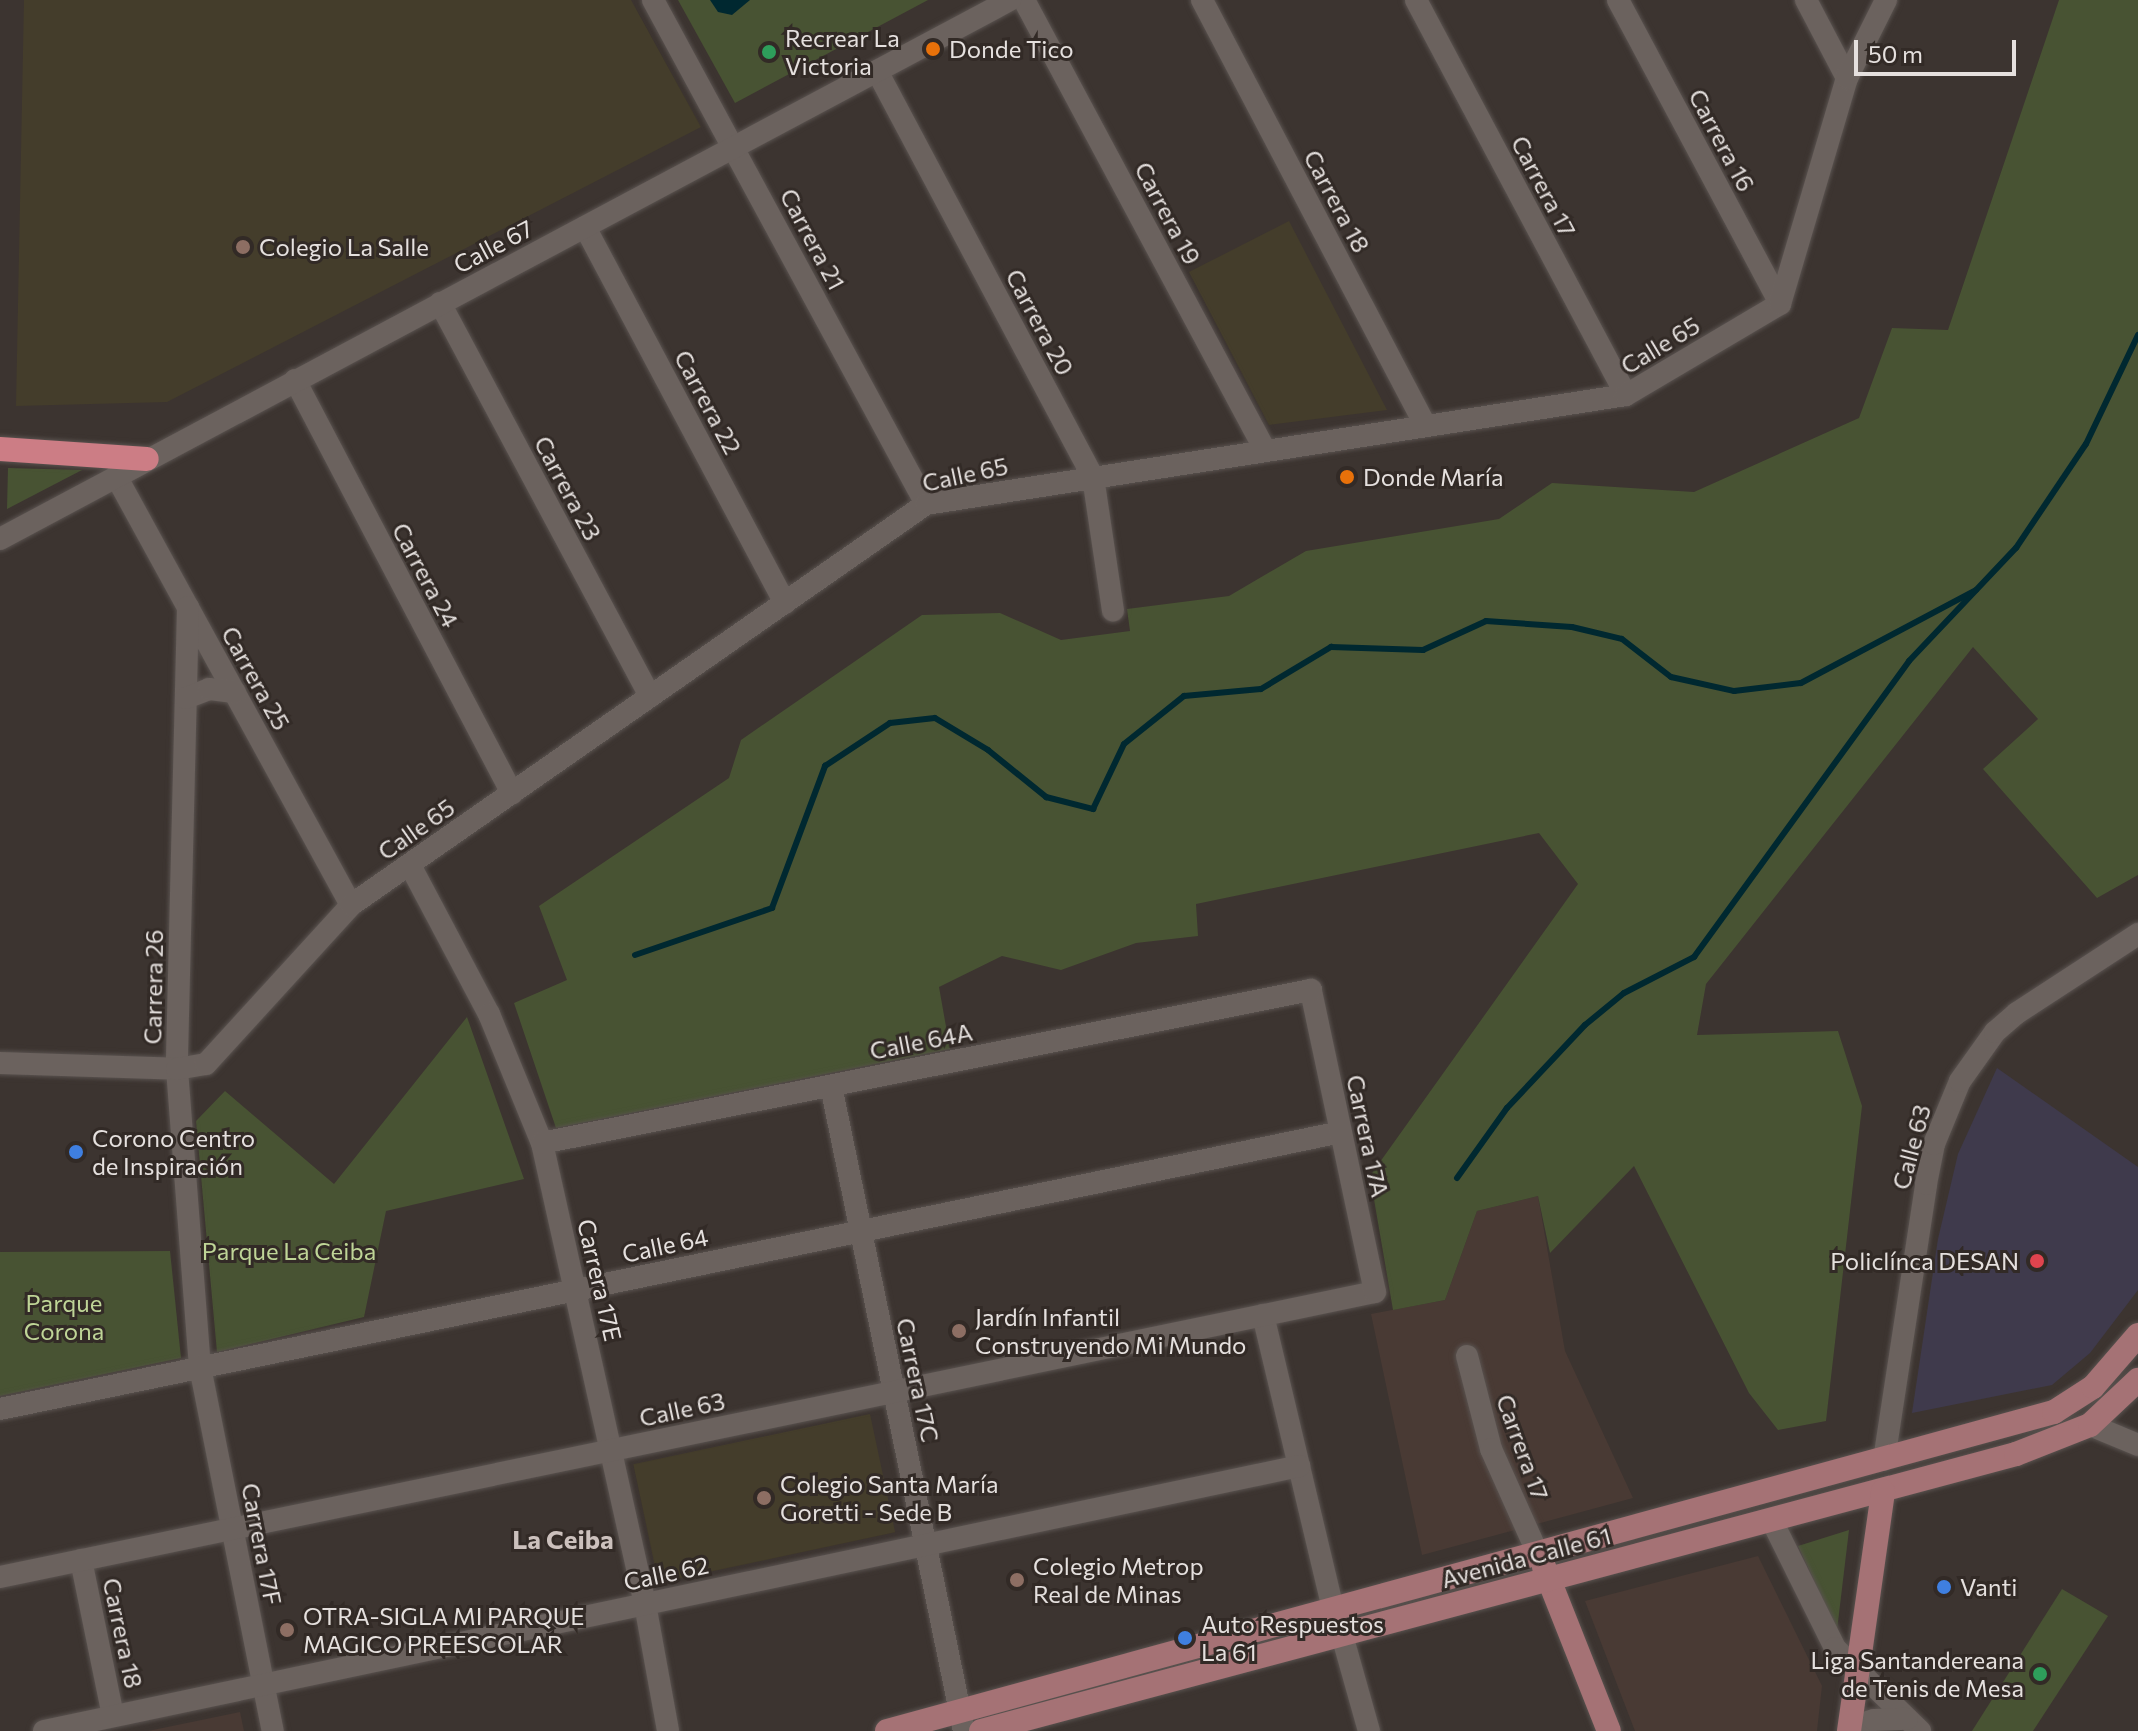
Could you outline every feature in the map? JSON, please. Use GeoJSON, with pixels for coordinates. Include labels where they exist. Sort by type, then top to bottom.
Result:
{"type":"FeatureCollection","features":[{"type":"Feature","properties":{"kind":"highway"},"geometry":{"type":"LineString","coordinates":[[0,449],[147,459]]}},
{"type":"Feature","properties":{"kind":"main road","name":"Avenida Calle 61"},"geometry":{"type":"LineString","coordinates":[[887,1731],[962,1721],[1333,1609],[1884,1460],[2073,1402],[2093,1387],[2138,1335]]}},
{"type":"Feature","properties":{"kind":"main road","name":"Avenida Calle 61"},"geometry":{"type":"LineString","coordinates":[[981,1731],[2016,1454],[2090,1425],[2138,1380]]}},
{"type":"Feature","properties":{"kind":"main road"},"geometry":{"type":"LineString","coordinates":[[1849,1730],[1883,1491]]}},
{"type":"Feature","properties":{"kind":"main road"},"geometry":{"type":"LineString","coordinates":[[1538,1554],[1609,1731]]}},
{"type":"Feature","properties":{"kind":"street","name":"Carrera 21"},"geometry":{"type":"LineString","coordinates":[[653,0],[926,504]]}},
{"type":"Feature","properties":{"kind":"street","name":"Calle 67"},"geometry":{"type":"LineString","coordinates":[[0,539],[1010,0]]}},
{"type":"Feature","properties":{"kind":"street","name":"Carrera 19"},"geometry":{"type":"LineString","coordinates":[[1024,0],[1265,450]]}},
{"type":"Feature","properties":{"kind":"street","name":"Carrera 18"},"geometry":{"type":"LineString","coordinates":[[1202,0],[1426,426]]}},
{"type":"Feature","properties":{"kind":"street","name":"Carrera 17"},"geometry":{"type":"LineString","coordinates":[[1416,0],[1626,395]]}},
{"type":"Feature","properties":{"kind":"street","name":"Carrera 16"},"geometry":{"type":"LineString","coordinates":[[1618,0],[1780,304]]}},
{"type":"Feature","properties":{"kind":"street"},"geometry":{"type":"LineString","coordinates":[[1806,0],[1847,78]]}},
{"type":"Feature","properties":{"kind":"street"},"geometry":{"type":"LineString","coordinates":[[1780,304],[1847,78],[1886,0]]}},
{"type":"Feature","properties":{"kind":"street","name":"Carrera 20"},"geometry":{"type":"LineString","coordinates":[[877,71],[1093,477],[1113,611]]}},
{"type":"Feature","properties":{"kind":"street","name":"Carrera 22"},"geometry":{"type":"LineString","coordinates":[[585,227],[785,603]]}},
{"type":"Feature","properties":{"kind":"street","name":"Carrera 23"},"geometry":{"type":"LineString","coordinates":[[440,303],[650,697]]}},
{"type":"Feature","properties":{"kind":"street","name":"Calle 65"},"geometry":{"type":"LineString","coordinates":[[0,1063],[177,1069],[206,1064],[218,1055],[351,905],[926,504],[1626,395],[1780,304]]}},
{"type":"Feature","properties":{"kind":"street","name":"Carrera 24"},"geometry":{"type":"LineString","coordinates":[[295,380],[512,794]]}},
{"type":"Feature","properties":{"kind":"street","name":"Carrera 25"},"geometry":{"type":"LineString","coordinates":[[116,476],[351,905]]}},
{"type":"Feature","properties":{"kind":"street","name":"Carrera 26"},"geometry":{"type":"LineString","coordinates":[[188,607],[177,1069],[200,1367]]}},
{"type":"Feature","properties":{"kind":"street"},"geometry":{"type":"LineString","coordinates":[[186,698],[209,689],[235,692]]}},
{"type":"Feature","properties":{"kind":"street","name":"Carrera 17E"},"geometry":{"type":"LineString","coordinates":[[410,865],[489,1014],[542,1143],[645,1604],[668,1731]]}},
{"type":"Feature","properties":{"kind":"street","name":"Calle 63"},"geometry":{"type":"LineString","coordinates":[[1884,1460],[1934,1144],[1960,1081],[1995,1032],[2017,1013],[2138,934]]}},
{"type":"Feature","properties":{"kind":"street","name":"Calle 64A"},"geometry":{"type":"LineString","coordinates":[[542,1143],[1311,990]]}},
{"type":"Feature","properties":{"kind":"street","name":"Carrera 17A"},"geometry":{"type":"LineString","coordinates":[[1311,990],[1375,1292]]}},
{"type":"Feature","properties":{"kind":"street","name":"Carrera 17C"},"geometry":{"type":"LineString","coordinates":[[831,1086],[962,1721]]}},
{"type":"Feature","properties":{"kind":"street","name":"Calle 64"},"geometry":{"type":"LineString","coordinates":[[0,1409],[1341,1132]]}},
{"type":"Feature","properties":{"kind":"street","name":"Calle 63"},"geometry":{"type":"LineString","coordinates":[[0,1577],[1375,1292]]}},
{"type":"Feature","properties":{"kind":"street"},"geometry":{"type":"LineString","coordinates":[[1263,1315],[1333,1609]]}},
{"type":"Feature","properties":{"kind":"street","name":"Carrera 17"},"geometry":{"type":"LineString","coordinates":[[1467,1356],[1491,1449],[1538,1554]]}},
{"type":"Feature","properties":{"kind":"street","name":"Carrera 17F"},"geometry":{"type":"LineString","coordinates":[[200,1367],[273,1731]]}},
{"type":"Feature","properties":{"kind":"street"},"geometry":{"type":"LineString","coordinates":[[2090,1425],[2138,1445]]}},
{"type":"Feature","properties":{"kind":"street","name":"Calle 62"},"geometry":{"type":"LineString","coordinates":[[44,1731],[1299,1466]]}},
{"type":"Feature","properties":{"kind":"street"},"geometry":{"type":"LineString","coordinates":[[1772,1521],[1829,1640],[1857,1674],[1913,1725]]}},
{"type":"Feature","properties":{"kind":"street","name":"Carrera 18"},"geometry":{"type":"LineString","coordinates":[[81,1560],[113,1716]]}},
{"type":"Feature","properties":{"kind":"street"},"geometry":{"type":"LineString","coordinates":[[1342,1635],[1369,1731]]}},
{"type":"Feature","properties":{"kind":"street"},"geometry":{"type":"LineString","coordinates":[[1849,1730],[1874,1720],[1913,1725]]}},
{"type":"Feature","properties":{"kind":"shaded area","name":"Colegio La Salle"},"geometry":{"type":"Polygon","coordinates":[[[24,0],[631,0],[701,127],[167,402],[16,406],[24,0]]]}},
{"type":"Feature","properties":{"kind":"shaded area"},"geometry":{"type":"Polygon","coordinates":[[[1289,221],[1387,410],[1269,425],[1189,272],[1289,221]]]}},
{"type":"Feature","properties":{"kind":"shaded area","name":"Policlínca DESAN"},"geometry":{"type":"Polygon","coordinates":[[[1997,1068],[2138,1167],[2138,1290],[2090,1353],[2052,1385],[1912,1413],[1938,1239],[1958,1154],[1997,1068]]]}},
{"type":"Feature","properties":{"kind":"shaded area"},"geometry":{"type":"Polygon","coordinates":[[[1538,1196],[1565,1351],[1633,1498],[1422,1555],[1371,1314],[1445,1300],[1477,1211],[1538,1196]]]}},
{"type":"Feature","properties":{"kind":"shaded area","name":"Colegio Santa María Goretti - Sede B"},"geometry":{"type":"Polygon","coordinates":[[[870,1414],[895,1532],[658,1583],[633,1464],[870,1414]]]}},
{"type":"Feature","properties":{"kind":"shaded area"},"geometry":{"type":"Polygon","coordinates":[[[1758,1556],[1822,1686],[1817,1731],[1635,1731],[1585,1601],[1758,1556]]]}},
{"type":"Feature","properties":{"kind":"shaded area"},"geometry":{"type":"Polygon","coordinates":[[[240,1712],[244,1731],[148,1731],[240,1712]]]}},
{"type":"Feature","properties":{"kind":"green space","name":"Recrear La Victoria"},"geometry":{"type":"Polygon","coordinates":[[[678,0],[928,0],[735,103],[678,0]]]}},
{"type":"Feature","properties":{"kind":"green space"},"geometry":{"type":"Polygon","coordinates":[[[2059,0],[2138,0],[2138,875],[2097,898],[1983,769],[2038,719],[1973,647],[1706,984],[1697,1035],[1838,1031],[1862,1106],[1826,1421],[1778,1430],[1749,1393],[1634,1166],[1550,1253],[1538,1196],[1477,1211],[1445,1300],[1393,1310],[1370,1176],[1578,884],[1539,833],[1196,904],[1198,936],[1136,943],[1061,970],[1002,956],[939,987],[950,1049],[556,1128],[514,1003],[567,980],[539,906],[729,778],[741,740],[922,615],[1000,613],[1061,640],[1130,631],[1127,609],[1229,596],[1306,551],[1499,519],[1552,483],[1694,492],[1859,418],[1892,328],[1948,330],[2059,0]]]}},
{"type":"Feature","properties":{"kind":"green space"},"geometry":{"type":"Polygon","coordinates":[[[8,468],[82,470],[7,509],[8,468]]]}},
{"type":"Feature","properties":{"kind":"green space","name":"Parque La Ceiba"},"geometry":{"type":"Polygon","coordinates":[[[467,1017],[524,1179],[386,1211],[364,1317],[217,1352],[196,1121],[225,1091],[334,1184],[467,1017]]]}},
{"type":"Feature","properties":{"kind":"green space","name":"Parque Corona"},"geometry":{"type":"Polygon","coordinates":[[[170,1251],[181,1358],[0,1396],[0,1252],[170,1251]]]}},
{"type":"Feature","properties":{"kind":"green space"},"geometry":{"type":"Polygon","coordinates":[[[1849,1530],[1837,1630],[1798,1546],[1849,1530]]]}},
{"type":"Feature","properties":{"kind":"green space","name":"Liga Santandereana de Tenis de Mesa"},"geometry":{"type":"Polygon","coordinates":[[[2062,1589],[2108,1616],[2033,1731],[1972,1731],[2062,1589]]]}},
{"type":"Feature","properties":{"kind":"water"},"geometry":{"type":"Polygon","coordinates":[[[710,0],[750,0],[732,15],[718,12],[710,0]]]}},
{"type":"Feature","properties":{"kind":"waterway"},"geometry":{"type":"LineString","coordinates":[[1457,1178],[1507,1108],[1585,1025],[1624,993],[1694,957],[1909,661],[2016,548],[2086,444],[2138,335]]}},
{"type":"Feature","properties":{"kind":"waterway"},"geometry":{"type":"LineString","coordinates":[[635,955],[772,908],[825,766],[890,723],[935,718],[988,750],[1046,797],[1093,809],[1124,744],[1184,696],[1261,689],[1331,647],[1423,650],[1486,621],[1572,627],[1622,639],[1671,677],[1734,691],[1801,683],[1976,590]]}},
{"type":"Feature","properties":{"kind":"place","name":"Donde Tico"},"geometry":{"type":"Point","coordinates":[933,49]}},
{"type":"Feature","properties":{"kind":"place","name":"Recrear La Victoria"},"geometry":{"type":"Point","coordinates":[769,52]}},
{"type":"Feature","properties":{"kind":"place","name":"Colegio La Salle"},"geometry":{"type":"Point","coordinates":[243,247]}},
{"type":"Feature","properties":{"kind":"place","name":"Donde María"},"geometry":{"type":"Point","coordinates":[1347,477]}},
{"type":"Feature","properties":{"kind":"place","name":"Corono Centro de Inspiración"},"geometry":{"type":"Point","coordinates":[76,1152]}},
{"type":"Feature","properties":{"kind":"place","name":"Policlínca DESAN"},"geometry":{"type":"Point","coordinates":[2037,1261]}},
{"type":"Feature","properties":{"kind":"place","name":"Jardín Infantil Construyendo Mi Mundo"},"geometry":{"type":"Point","coordinates":[959,1331]}},
{"type":"Feature","properties":{"kind":"place","name":"Colegio Santa María Goretti - Sede B"},"geometry":{"type":"Point","coordinates":[764,1498]}},
{"type":"Feature","properties":{"kind":"place","name":"Colegio Metrop Real de Minas"},"geometry":{"type":"Point","coordinates":[1017,1580]}},
{"type":"Feature","properties":{"kind":"place","name":"Vanti"},"geometry":{"type":"Point","coordinates":[1944,1587]}},
{"type":"Feature","properties":{"kind":"place","name":"OTRA-SIGLA MI PARQUE MAGICO PREESCOLAR"},"geometry":{"type":"Point","coordinates":[287,1630]}},
{"type":"Feature","properties":{"kind":"place","name":"Auto Respuestos La 61"},"geometry":{"type":"Point","coordinates":[1185,1638]}},
{"type":"Feature","properties":{"kind":"place","name":"Liga Santandereana de Tenis de Mesa"},"geometry":{"type":"Point","coordinates":[2040,1674]}},
{"type":"Feature","properties":{"kind":"district","name":"La Ceiba"},"geometry":{"type":"Point","coordinates":[563,1539]}}]}
